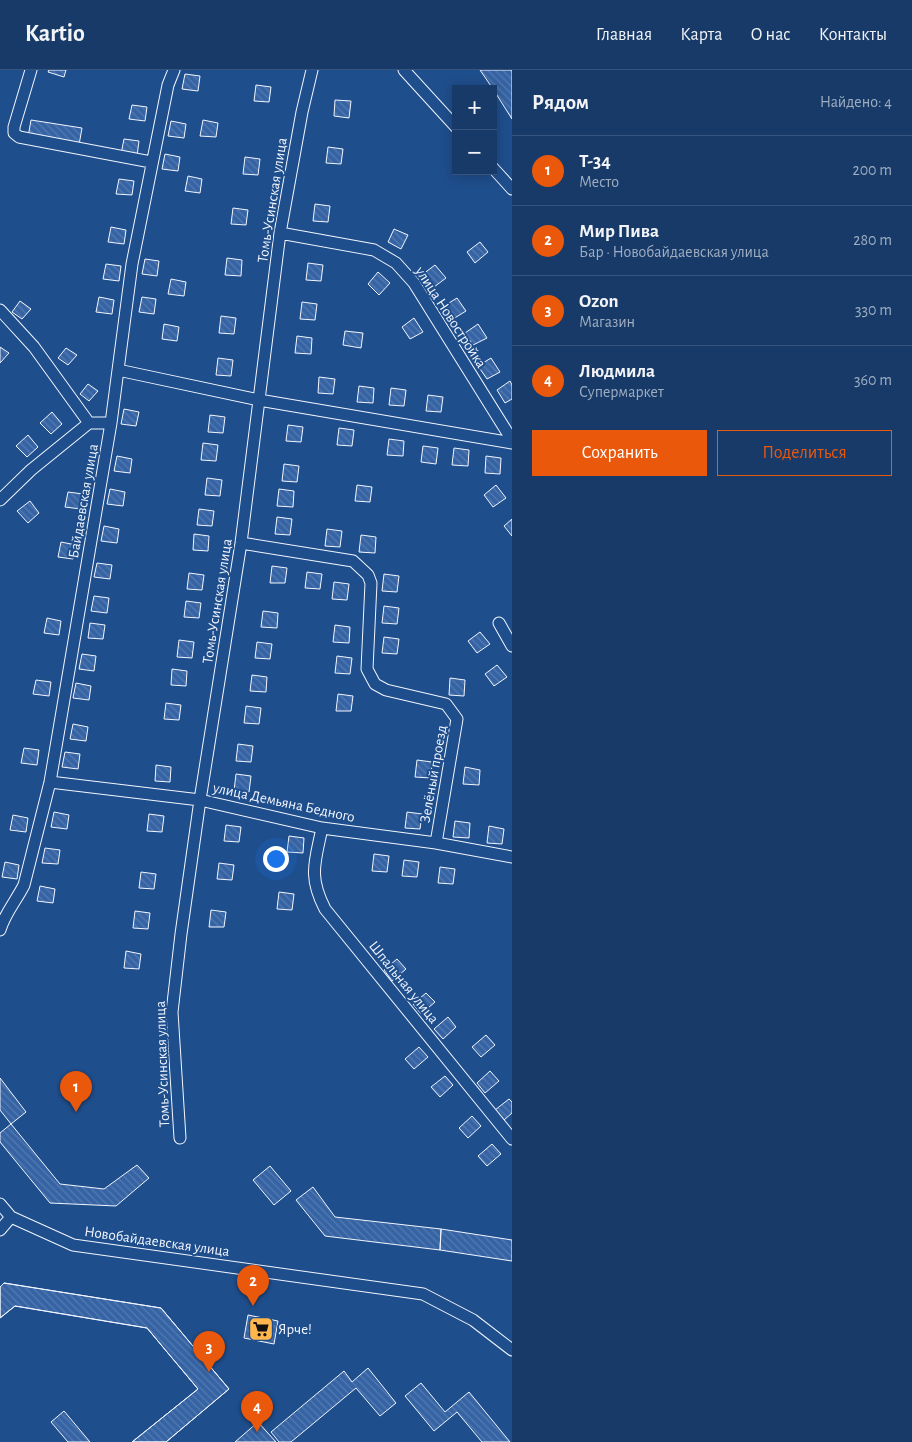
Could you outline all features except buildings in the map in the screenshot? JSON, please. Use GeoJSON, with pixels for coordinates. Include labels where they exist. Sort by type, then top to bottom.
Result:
{"type":"FeatureCollection","features":[{"type":"Feature","properties":{"kind":"street"},"geometry":{"type":"LineString","coordinates":[[31,70],[14,127],[14,133],[20,137],[151,162]]}},
{"type":"Feature","properties":{"kind":"street","name":"Байдаевская улица"},"geometry":{"type":"LineString","coordinates":[[0,930],[5,914],[18,898],[24,885],[50,782],[111,423],[132,264],[151,162],[168,85],[174,70]]}},
{"type":"Feature","properties":{"kind":"street","name":"Томь-Усинская улица"},"geometry":{"type":"LineString","coordinates":[[180,1138],[172,1012],[200,800],[241,543],[280,233],[302,112],[312,70]]}},
{"type":"Feature","properties":{"kind":"street"},"geometry":{"type":"LineString","coordinates":[[404,70],[452,123]]}},
{"type":"Feature","properties":{"kind":"street"},"geometry":{"type":"LineString","coordinates":[[497,172],[512,189]]}},
{"type":"Feature","properties":{"kind":"street","name":"улица Новостройка"},"geometry":{"type":"LineString","coordinates":[[280,233],[374,250],[396,263],[414,283],[512,442]]}},
{"type":"Feature","properties":{"kind":"street"},"geometry":{"type":"LineString","coordinates":[[0,310],[34,346],[89,423]]}},
{"type":"Feature","properties":{"kind":"street"},"geometry":{"type":"LineString","coordinates":[[118,370],[259,400],[512,442]]}},
{"type":"Feature","properties":{"kind":"street"},"geometry":{"type":"LineString","coordinates":[[0,500],[31,470],[89,423],[111,423]]}},
{"type":"Feature","properties":{"kind":"street","name":"Зелёный проезд"},"geometry":{"type":"LineString","coordinates":[[241,543],[353,561],[368,575],[370,583],[367,669],[375,684],[386,690],[446,704],[457,719],[436,843]]}},
{"type":"Feature","properties":{"kind":"street"},"geometry":{"type":"LineString","coordinates":[[499,623],[512,646]]}},
{"type":"Feature","properties":{"kind":"street","name":"улица Демьяна Бедного"},"geometry":{"type":"LineString","coordinates":[[50,782],[200,800],[322,828],[436,843],[512,857]]}},
{"type":"Feature","properties":{"kind":"street","name":"Шпальная улица"},"geometry":{"type":"LineString","coordinates":[[322,828],[313,870],[316,891],[325,909],[512,1139]]}},
{"type":"Feature","properties":{"kind":"street","name":"Новобайдаевская улица"},"geometry":{"type":"LineString","coordinates":[[0,1204],[11,1217],[73,1245],[423,1294],[473,1320],[512,1350]]}},
{"type":"Feature","properties":{"kind":"street"},"geometry":{"type":"LineString","coordinates":[[0,1230],[11,1217]]}},
{"type":"Feature","properties":{"kind":"place","name":"T-34"},"geometry":{"type":"Point","coordinates":[76,1112]}},
{"type":"Feature","properties":{"kind":"place","name":"Мир Пива"},"geometry":{"type":"Point","coordinates":[253,1306]}},
{"type":"Feature","properties":{"kind":"place","name":"Ярче!"},"geometry":{"type":"Point","coordinates":[261,1329]}},
{"type":"Feature","properties":{"kind":"place","name":"Ozon"},"geometry":{"type":"Point","coordinates":[209,1372]}},
{"type":"Feature","properties":{"kind":"place","name":"Людмила"},"geometry":{"type":"Point","coordinates":[257,1432]}}]}
